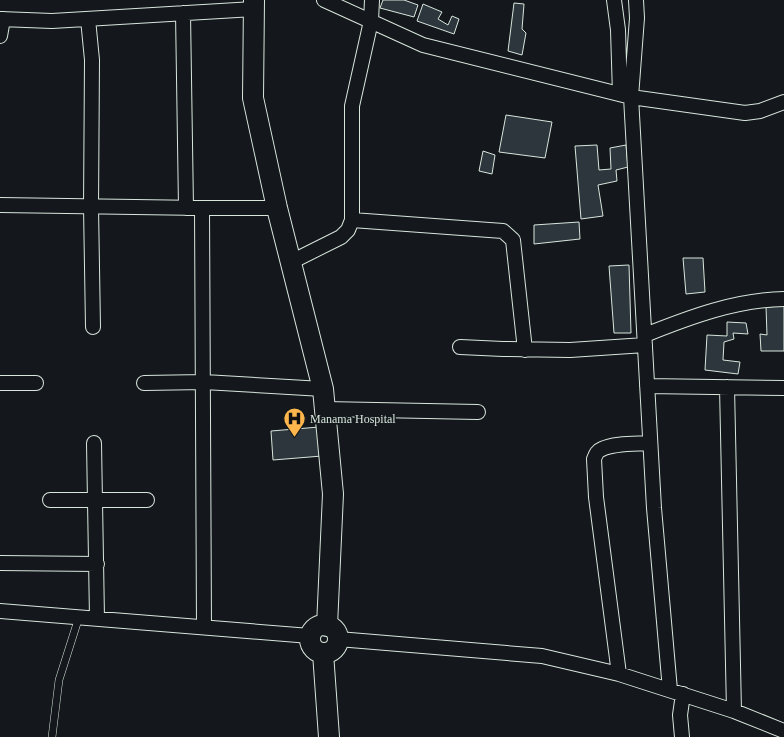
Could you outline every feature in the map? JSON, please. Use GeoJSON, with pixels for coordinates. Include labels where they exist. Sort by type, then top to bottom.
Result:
{"type":"FeatureCollection","features":[{"type":"Feature","properties":{"kind":"street"},"geometry":{"type":"LineString","coordinates":[[324,0],[423,45],[626,96],[745,113],[760,111],[784,102]]}},
{"type":"Feature","properties":{"kind":"street"},"geometry":{"type":"LineString","coordinates":[[291,262],[342,237],[348,230],[352,220],[352,106],[371,22],[372,0]]}},
{"type":"Feature","properties":{"kind":"street"},"geometry":{"type":"LineString","coordinates":[[614,0],[626,96],[645,340],[654,508],[682,737]]}},
{"type":"Feature","properties":{"kind":"street"},"geometry":{"type":"LineString","coordinates":[[626,96],[637,18],[638,0]]}},
{"type":"Feature","properties":{"kind":"street"},"geometry":{"type":"LineString","coordinates":[[0,36],[1,19],[52,21],[88,19],[183,13],[254,4],[253,98],[277,208],[323,389],[333,494],[325,634],[336,646],[330,652],[323,653],[329,737]]}},
{"type":"Feature","properties":{"kind":"street"},"geometry":{"type":"LineString","coordinates":[[183,13],[186,208]]}},
{"type":"Feature","properties":{"kind":"street"},"geometry":{"type":"LineString","coordinates":[[88,19],[92,60],[91,207],[93,327]]}},
{"type":"Feature","properties":{"kind":"street"},"geometry":{"type":"LineString","coordinates":[[0,205],[277,208]]}},
{"type":"Feature","properties":{"kind":"street"},"geometry":{"type":"LineString","coordinates":[[202,208],[204,627]]}},
{"type":"Feature","properties":{"kind":"street"},"geometry":{"type":"LineString","coordinates":[[352,220],[503,231],[513,240],[525,350]]}},
{"type":"Feature","properties":{"kind":"street"},"geometry":{"type":"LineString","coordinates":[[460,347],[525,350],[570,350],[645,340],[699,314],[765,299],[784,299]]}},
{"type":"Feature","properties":{"kind":"street"},"geometry":{"type":"LineString","coordinates":[[144,383],[204,382],[323,389]]}},
{"type":"Feature","properties":{"kind":"street"},"geometry":{"type":"LineString","coordinates":[[0,383],[36,383]]}},
{"type":"Feature","properties":{"kind":"street"},"geometry":{"type":"LineString","coordinates":[[647,386],[784,388]]}},
{"type":"Feature","properties":{"kind":"street"},"geometry":{"type":"LineString","coordinates":[[727,387],[734,711]]}},
{"type":"Feature","properties":{"kind":"street"},"geometry":{"type":"LineString","coordinates":[[325,409],[478,412]]}},
{"type":"Feature","properties":{"kind":"street"},"geometry":{"type":"LineString","coordinates":[[94,443],[97,618]]}},
{"type":"Feature","properties":{"kind":"street"},"geometry":{"type":"LineString","coordinates":[[619,674],[596,497],[594,459],[596,453],[601,449],[613,446],[650,443]]}},
{"type":"Feature","properties":{"kind":"street"},"geometry":{"type":"LineString","coordinates":[[50,500],[146,500]]}},
{"type":"Feature","properties":{"kind":"street"},"geometry":{"type":"LineString","coordinates":[[0,563],[96,564]]}},
{"type":"Feature","properties":{"kind":"street"},"geometry":{"type":"LineString","coordinates":[[0,611],[204,627],[325,634],[542,656],[619,674],[734,711],[784,731]]}},
{"type":"Feature","properties":{"kind":"lane"},"geometry":{"type":"LineString","coordinates":[[52,737],[59,680],[79,617]]}},
{"type":"Feature","properties":{"kind":"building"},"geometry":{"type":"Polygon","coordinates":[[[383,0],[404,0],[418,5],[414,17],[380,8],[383,0]]]}},
{"type":"Feature","properties":{"kind":"building"},"geometry":{"type":"Polygon","coordinates":[[[514,3],[524,4],[522,29],[526,33],[522,55],[508,51],[514,3]]]}},
{"type":"Feature","properties":{"kind":"building"},"geometry":{"type":"Polygon","coordinates":[[[423,4],[442,12],[438,19],[448,25],[452,16],[459,19],[454,34],[417,21],[423,4]]]}},
{"type":"Feature","properties":{"kind":"building"},"geometry":{"type":"Polygon","coordinates":[[[506,115],[552,122],[545,158],[499,152],[506,115]]]}},
{"type":"Feature","properties":{"kind":"building"},"geometry":{"type":"Polygon","coordinates":[[[597,145],[599,170],[611,169],[610,148],[626,145],[628,167],[616,170],[617,181],[598,185],[603,216],[581,219],[575,146],[597,145]]]}},
{"type":"Feature","properties":{"kind":"building"},"geometry":{"type":"Polygon","coordinates":[[[483,151],[495,155],[492,174],[479,171],[483,151]]]}},
{"type":"Feature","properties":{"kind":"building"},"geometry":{"type":"Polygon","coordinates":[[[579,222],[580,239],[534,244],[534,225],[579,222]]]}},
{"type":"Feature","properties":{"kind":"building"},"geometry":{"type":"Polygon","coordinates":[[[683,258],[703,258],[705,292],[686,294],[683,258]]]}},
{"type":"Feature","properties":{"kind":"building"},"geometry":{"type":"Polygon","coordinates":[[[629,265],[631,333],[614,333],[609,266],[629,265]]]}},
{"type":"Feature","properties":{"kind":"building"},"geometry":{"type":"Polygon","coordinates":[[[784,306],[784,351],[761,351],[760,334],[767,335],[766,307],[784,306]]]}},
{"type":"Feature","properties":{"kind":"building"},"geometry":{"type":"Polygon","coordinates":[[[727,322],[746,323],[748,334],[733,333],[734,339],[724,342],[723,360],[740,362],[738,374],[705,370],[707,335],[727,336],[727,322]]]}},
{"type":"Feature","properties":{"kind":"building"},"geometry":{"type":"Polygon","coordinates":[[[319,427],[322,456],[273,460],[271,431],[319,427]]]}},
{"type":"Feature","properties":{"kind":"place","name":"Manama Hospital"},"geometry":{"type":"Point","coordinates":[295,438]}}]}
